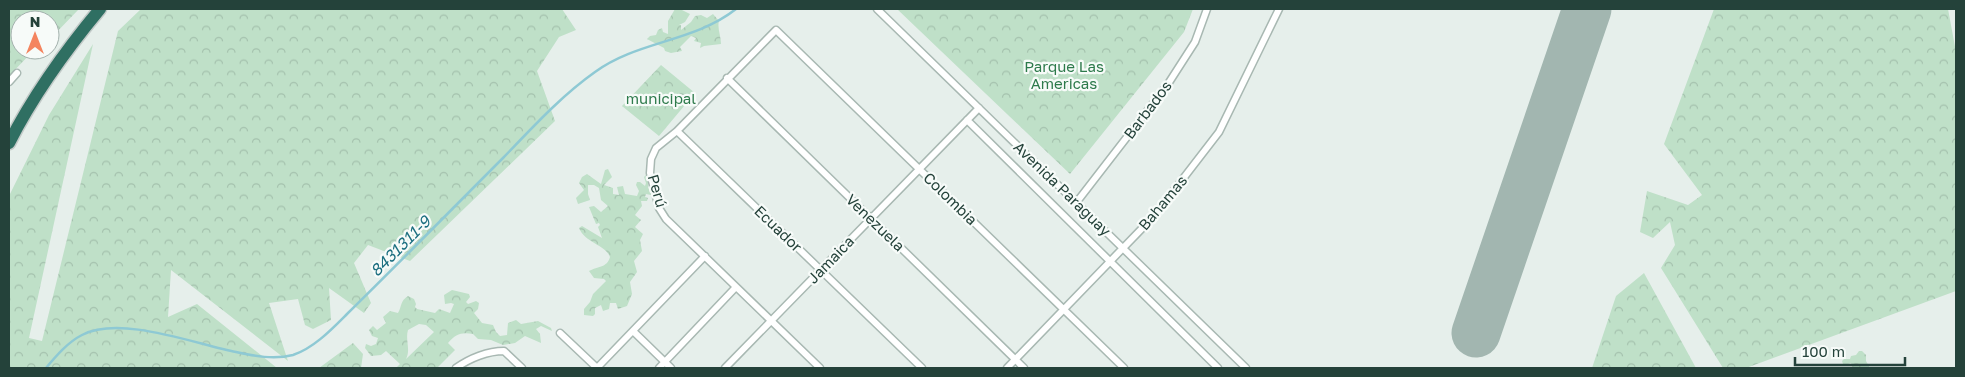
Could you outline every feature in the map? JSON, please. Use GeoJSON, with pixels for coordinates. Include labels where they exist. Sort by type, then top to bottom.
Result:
{"type":"FeatureCollection","features":[{"type":"Feature","properties":{"kind":"highway"},"geometry":{"type":"LineString","coordinates":[[9,143],[24,113],[61,57],[100,9]]}},
{"type":"Feature","properties":{"kind":"street","name":"Avenida Paraguay"},"geometry":{"type":"LineString","coordinates":[[877,9],[1246,368]]}},
{"type":"Feature","properties":{"kind":"street","name":"Barbados"},"geometry":{"type":"LineString","coordinates":[[1076,203],[1168,84],[1195,42],[1206,9]]}},
{"type":"Feature","properties":{"kind":"street","name":"Bahamas"},"geometry":{"type":"LineString","coordinates":[[1007,368],[1155,215],[1219,132],[1279,9]]}},
{"type":"Feature","properties":{"kind":"street","name":"Perú"},"geometry":{"type":"LineString","coordinates":[[776,30],[726,78],[677,131],[656,148],[651,159],[650,173],[659,208],[666,219],[820,368]]}},
{"type":"Feature","properties":{"kind":"street","name":"Colombia"},"geometry":{"type":"LineString","coordinates":[[776,30],[1124,368]]}},
{"type":"Feature","properties":{"kind":"street"},"geometry":{"type":"LineString","coordinates":[[9,82],[17,73]]}},
{"type":"Feature","properties":{"kind":"street","name":"Venezuela"},"geometry":{"type":"LineString","coordinates":[[726,78],[1024,368]]}},
{"type":"Feature","properties":{"kind":"street","name":"Jamaica"},"geometry":{"type":"LineString","coordinates":[[725,368],[979,108]]}},
{"type":"Feature","properties":{"kind":"street"},"geometry":{"type":"LineString","coordinates":[[967,120],[1218,368]]}},
{"type":"Feature","properties":{"kind":"street","name":"Ecuador"},"geometry":{"type":"LineString","coordinates":[[677,131],[922,368]]}},
{"type":"Feature","properties":{"kind":"street"},"geometry":{"type":"LineString","coordinates":[[560,333],[597,368],[705,256]]}},
{"type":"Feature","properties":{"kind":"street"},"geometry":{"type":"LineString","coordinates":[[659,368],[736,287]]}},
{"type":"Feature","properties":{"kind":"street"},"geometry":{"type":"LineString","coordinates":[[632,331],[671,368]]}},
{"type":"Feature","properties":{"kind":"street"},"geometry":{"type":"LineString","coordinates":[[456,368],[463,363],[486,354],[504,351],[522,368]]}},
{"type":"Feature","properties":{"kind":"green space"},"geometry":{"type":"Polygon","coordinates":[[[9,9],[79,9],[60,29],[60,10],[10,10],[10,60],[24,60],[9,76],[9,9]]]}},
{"type":"Feature","properties":{"kind":"green space"},"geometry":{"type":"Polygon","coordinates":[[[141,9],[562,9],[576,30],[559,37],[537,71],[555,121],[410,261],[368,245],[354,263],[371,303],[364,313],[329,288],[331,320],[313,329],[305,325],[298,299],[269,303],[288,361],[171,270],[168,317],[197,304],[277,368],[9,368],[9,196],[49,115],[93,44],[29,338],[42,341],[118,31],[141,9]]]}},
{"type":"Feature","properties":{"kind":"green space"},"geometry":{"type":"Polygon","coordinates":[[[675,9],[680,9],[690,14],[685,22],[679,25],[681,25],[681,30],[695,16],[701,15],[707,18],[713,14],[719,21],[721,44],[700,48],[701,43],[694,41],[696,38],[691,36],[680,47],[682,51],[671,53],[647,39],[650,36],[656,35],[658,30],[662,28],[663,32],[668,34],[668,21],[675,9]]]}},
{"type":"Feature","properties":{"kind":"green space","name":"Parque Las Americas"},"geometry":{"type":"Polygon","coordinates":[[[897,9],[1193,9],[1184,32],[1070,174],[897,9]]]}},
{"type":"Feature","properties":{"kind":"green space"},"geometry":{"type":"Polygon","coordinates":[[[1714,9],[1948,9],[1956,52],[1956,291],[1746,368],[1723,368],[1661,268],[1675,245],[1670,222],[1653,238],[1640,232],[1647,191],[1688,205],[1702,195],[1664,144],[1714,9]]]}},
{"type":"Feature","properties":{"kind":"green space","name":"municipal"},"geometry":{"type":"Polygon","coordinates":[[[661,65],[695,93],[659,136],[622,106],[661,65]]]}},
{"type":"Feature","properties":{"kind":"green space"},"geometry":{"type":"Polygon","coordinates":[[[608,169],[612,177],[604,185],[613,188],[613,194],[619,195],[617,187],[623,186],[625,194],[637,196],[639,191],[636,185],[637,182],[645,186],[644,177],[646,175],[649,176],[648,188],[654,194],[646,194],[647,201],[641,201],[642,206],[635,215],[641,220],[635,227],[643,234],[640,240],[642,251],[634,261],[637,272],[630,282],[632,294],[627,306],[618,309],[616,303],[610,303],[609,309],[603,311],[601,305],[595,308],[593,316],[584,315],[584,309],[590,302],[593,294],[606,281],[594,278],[589,271],[607,263],[610,257],[608,253],[586,237],[579,228],[582,226],[602,238],[598,227],[600,225],[599,223],[596,224],[589,207],[594,206],[601,212],[608,206],[601,200],[599,188],[594,185],[588,185],[590,200],[578,204],[576,198],[584,190],[579,183],[582,177],[587,174],[601,184],[605,170],[608,169]]]}},
{"type":"Feature","properties":{"kind":"green space"},"geometry":{"type":"Polygon","coordinates":[[[1644,273],[1696,368],[1592,368],[1616,296],[1644,273]]]}},
{"type":"Feature","properties":{"kind":"green space"},"geometry":{"type":"Polygon","coordinates":[[[452,290],[469,294],[470,297],[466,302],[468,304],[476,301],[479,303],[478,309],[474,313],[482,323],[493,325],[500,336],[507,335],[508,323],[516,320],[521,324],[538,321],[551,328],[552,331],[541,326],[536,329],[540,334],[541,343],[525,336],[515,343],[503,345],[491,340],[478,339],[473,334],[459,334],[448,343],[455,350],[437,368],[396,368],[400,364],[386,351],[381,355],[371,356],[365,348],[366,344],[371,346],[376,344],[378,338],[372,336],[369,330],[373,326],[377,330],[386,323],[383,317],[390,311],[398,313],[405,298],[408,296],[414,299],[417,309],[435,313],[439,309],[450,313],[454,304],[445,304],[444,295],[452,290]],[[419,324],[408,330],[408,352],[406,359],[434,332],[426,325],[419,324]]]}},
{"type":"Feature","properties":{"kind":"green space"},"geometry":{"type":"Polygon","coordinates":[[[353,343],[363,354],[361,368],[319,368],[353,343]]]}},
{"type":"Feature","properties":{"kind":"green space"},"geometry":{"type":"Polygon","coordinates":[[[1859,351],[1866,355],[1866,361],[1870,368],[1853,368],[1851,363],[1843,364],[1842,361],[1844,359],[1850,359],[1851,356],[1856,355],[1859,351]]]}},
{"type":"Feature","properties":{"kind":"waterway","name":"8431311-9"},"geometry":{"type":"LineString","coordinates":[[46,368],[67,345],[82,335],[98,330],[117,328],[158,333],[257,356],[279,357],[301,352],[335,326],[547,113],[582,81],[611,62],[702,28],[720,20],[736,9]]}},
{"type":"Feature","properties":{"kind":"runway"},"geometry":{"type":"LineString","coordinates":[[1476,333],[1587,9]]}}]}
